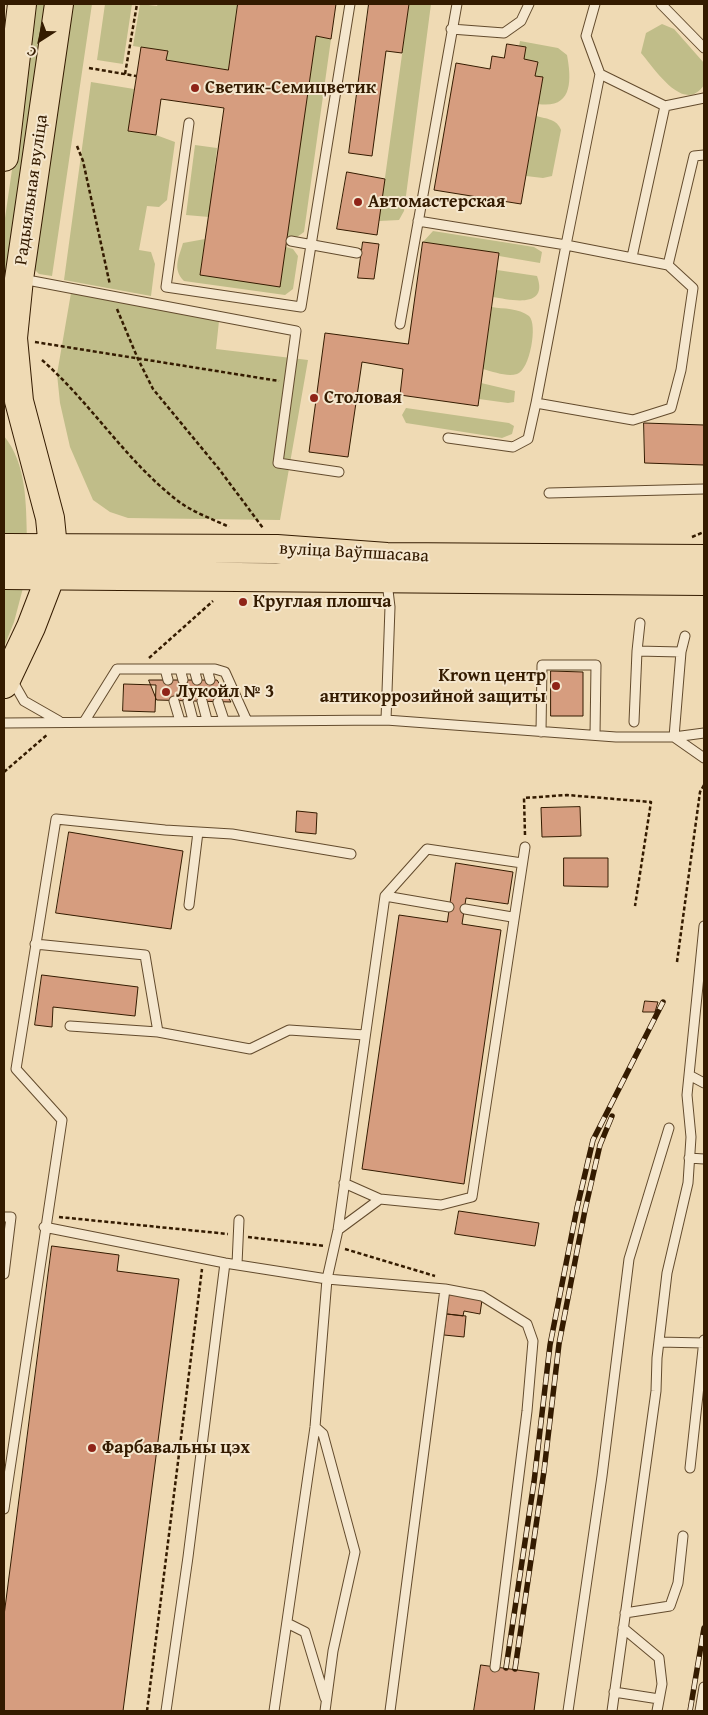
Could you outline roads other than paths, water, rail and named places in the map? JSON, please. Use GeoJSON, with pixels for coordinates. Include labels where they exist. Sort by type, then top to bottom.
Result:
{"type":"FeatureCollection","features":[{"type":"Feature","properties":{"kind":"main road","name":"Радыяльная вуліца"},"geometry":{"type":"LineString","coordinates":[[5,142],[22,4]]}},
{"type":"Feature","properties":{"kind":"main road","name":"Радыяльная вуліца"},"geometry":{"type":"LineString","coordinates":[[6,680],[51,575],[53,548],[50,518],[19,401],[13,338],[19,279],[59,4]]}},
{"type":"Feature","properties":{"kind":"main road"},"geometry":{"type":"LineString","coordinates":[[4,415],[11,419],[28,436]]}},
{"type":"Feature","properties":{"kind":"main road","name":"вуліца Ваўпшасава"},"geometry":{"type":"LineString","coordinates":[[4,548],[123,550],[276,549],[387,557],[691,570]]}},
{"type":"Feature","properties":{"kind":"main road","name":"вуліца Ваўпшасава"},"geometry":{"type":"LineString","coordinates":[[4,575],[387,579],[691,570]]}},
{"type":"Feature","properties":{"kind":"lane"},"geometry":{"type":"LineString","coordinates":[[189,123],[166,287],[301,307],[350,4]]}},
{"type":"Feature","properties":{"kind":"lane"},"geometry":{"type":"LineString","coordinates":[[400,324],[451,29],[458,4]]}},
{"type":"Feature","properties":{"kind":"lane"},"geometry":{"type":"LineString","coordinates":[[451,29],[504,33],[521,21],[529,4]]}},
{"type":"Feature","properties":{"kind":"lane"},"geometry":{"type":"LineString","coordinates":[[448,438],[513,447],[528,439],[600,74],[586,36],[595,4]]}},
{"type":"Feature","properties":{"kind":"lane"},"geometry":{"type":"LineString","coordinates":[[661,4],[704,48]]}},
{"type":"Feature","properties":{"kind":"lane"},"geometry":{"type":"LineString","coordinates":[[600,74],[665,106],[704,98]]}},
{"type":"Feature","properties":{"kind":"lane"},"geometry":{"type":"LineString","coordinates":[[632,257],[665,106]]}},
{"type":"Feature","properties":{"kind":"lane"},"geometry":{"type":"LineString","coordinates":[[668,264],[694,156],[704,155]]}},
{"type":"Feature","properties":{"kind":"lane"},"geometry":{"type":"LineString","coordinates":[[418,220],[668,264],[693,288],[681,370],[671,408],[633,420],[536,403]]}},
{"type":"Feature","properties":{"kind":"lane"},"geometry":{"type":"LineString","coordinates":[[291,241],[357,253]]}},
{"type":"Feature","properties":{"kind":"lane"},"geometry":{"type":"LineString","coordinates":[[19,279],[296,332],[278,463],[340,472]]}},
{"type":"Feature","properties":{"kind":"lane"},"geometry":{"type":"LineString","coordinates":[[549,494],[704,489]]}},
{"type":"Feature","properties":{"kind":"lane"},"geometry":{"type":"LineString","coordinates":[[386,720],[390,607],[387,579]]}},
{"type":"Feature","properties":{"kind":"lane"},"geometry":{"type":"LineString","coordinates":[[634,722],[640,623]]}},
{"type":"Feature","properties":{"kind":"lane"},"geometry":{"type":"LineString","coordinates":[[674,737],[681,652],[685,636]]}},
{"type":"Feature","properties":{"kind":"lane"},"geometry":{"type":"LineString","coordinates":[[637,651],[681,652]]}},
{"type":"Feature","properties":{"kind":"lane"},"geometry":{"type":"LineString","coordinates":[[541,732],[542,665],[596,665],[595,736]]}},
{"type":"Feature","properties":{"kind":"lane"},"geometry":{"type":"LineString","coordinates":[[84,722],[117,669],[207,669],[225,672],[248,721]]}},
{"type":"Feature","properties":{"kind":"lane"},"geometry":{"type":"LineString","coordinates":[[164,669],[168,680]]}},
{"type":"Feature","properties":{"kind":"lane"},"geometry":{"type":"LineString","coordinates":[[180,669],[183,680]]}},
{"type":"Feature","properties":{"kind":"lane"},"geometry":{"type":"LineString","coordinates":[[194,669],[197,680]]}},
{"type":"Feature","properties":{"kind":"lane"},"geometry":{"type":"LineString","coordinates":[[207,669],[210,680]]}},
{"type":"Feature","properties":{"kind":"lane"},"geometry":{"type":"LineString","coordinates":[[6,680],[24,700],[61,723]]}},
{"type":"Feature","properties":{"kind":"lane"},"geometry":{"type":"LineString","coordinates":[[174,701],[180,720]]}},
{"type":"Feature","properties":{"kind":"lane"},"geometry":{"type":"LineString","coordinates":[[188,701],[193,720]]}},
{"type":"Feature","properties":{"kind":"lane"},"geometry":{"type":"LineString","coordinates":[[202,701],[207,720]]}},
{"type":"Feature","properties":{"kind":"lane"},"geometry":{"type":"LineString","coordinates":[[218,702],[224,720]]}},
{"type":"Feature","properties":{"kind":"lane"},"geometry":{"type":"LineString","coordinates":[[4,723],[15,721],[61,723],[180,720],[386,720],[595,736],[674,737],[704,733]]}},
{"type":"Feature","properties":{"kind":"lane"},"geometry":{"type":"LineString","coordinates":[[674,737],[704,758]]}},
{"type":"Feature","properties":{"kind":"lane"},"geometry":{"type":"LineString","coordinates":[[4,1510],[44,1227],[62,1120],[16,1069],[56,819],[232,834],[351,854]]}},
{"type":"Feature","properties":{"kind":"lane"},"geometry":{"type":"LineString","coordinates":[[189,905],[198,832]]}},
{"type":"Feature","properties":{"kind":"lane"},"geometry":{"type":"LineString","coordinates":[[344,1183],[380,1199],[441,1205],[472,1197],[512,917],[525,847]]}},
{"type":"Feature","properties":{"kind":"lane"},"geometry":{"type":"LineString","coordinates":[[274,1711],[315,1426],[327,1279],[338,1230],[385,896],[427,848],[522,863]]}},
{"type":"Feature","properties":{"kind":"lane"},"geometry":{"type":"LineString","coordinates":[[385,896],[449,907]]}},
{"type":"Feature","properties":{"kind":"lane"},"geometry":{"type":"LineString","coordinates":[[464,910],[512,917]]}},
{"type":"Feature","properties":{"kind":"lane"},"geometry":{"type":"LineString","coordinates":[[612,1711],[656,1390],[659,1342],[667,1273],[688,1183],[691,1137],[687,1095],[704,926]]}},
{"type":"Feature","properties":{"kind":"lane"},"geometry":{"type":"LineString","coordinates":[[35,944],[146,955],[158,1032]]}},
{"type":"Feature","properties":{"kind":"lane"},"geometry":{"type":"LineString","coordinates":[[70,1026],[158,1032],[250,1049],[289,1030],[365,1035]]}},
{"type":"Feature","properties":{"kind":"lane"},"geometry":{"type":"LineString","coordinates":[[689,1075],[704,1083]]}},
{"type":"Feature","properties":{"kind":"lane"},"geometry":{"type":"LineString","coordinates":[[568,1711],[602,1476],[629,1259],[669,1128]]}},
{"type":"Feature","properties":{"kind":"lane"},"geometry":{"type":"LineString","coordinates":[[689,1158],[704,1159]]}},
{"type":"Feature","properties":{"kind":"lane"},"geometry":{"type":"LineString","coordinates":[[338,1230],[380,1199]]}},
{"type":"Feature","properties":{"kind":"lane"},"geometry":{"type":"LineString","coordinates":[[4,1217],[10,1218],[4,1274]]}},
{"type":"Feature","properties":{"kind":"lane"},"geometry":{"type":"LineString","coordinates":[[237,1264],[239,1220]]}},
{"type":"Feature","properties":{"kind":"lane"},"geometry":{"type":"LineString","coordinates":[[44,1227],[225,1263],[327,1279],[445,1289],[482,1296],[527,1324],[534,1341],[495,1666]]}},
{"type":"Feature","properties":{"kind":"lane"},"geometry":{"type":"LineString","coordinates":[[166,1711],[188,1557],[225,1263]]}},
{"type":"Feature","properties":{"kind":"lane"},"geometry":{"type":"LineString","coordinates":[[390,1711],[445,1289]]}},
{"type":"Feature","properties":{"kind":"lane"},"geometry":{"type":"LineString","coordinates":[[659,1342],[704,1341],[690,1468]]}},
{"type":"Feature","properties":{"kind":"lane"},"geometry":{"type":"LineString","coordinates":[[315,1426],[323,1434],[355,1552],[333,1651],[326,1707]]}},
{"type":"Feature","properties":{"kind":"lane"},"geometry":{"type":"LineString","coordinates":[[625,1613],[670,1606],[678,1583],[683,1536]]}},
{"type":"Feature","properties":{"kind":"lane"},"geometry":{"type":"LineString","coordinates":[[287,1623],[305,1632],[326,1707]]}},
{"type":"Feature","properties":{"kind":"lane"},"geometry":{"type":"LineString","coordinates":[[623,1628],[659,1658],[662,1684],[657,1711]]}},
{"type":"Feature","properties":{"kind":"lane"},"geometry":{"type":"LineString","coordinates":[[700,1711],[704,1687]]}},
{"type":"Feature","properties":{"kind":"lane"},"geometry":{"type":"LineString","coordinates":[[614,1692],[659,1699]]}},
{"type":"Feature","properties":{"kind":"railway"},"geometry":{"type":"LineString","coordinates":[[506,1668],[534,1482],[550,1345],[577,1208],[593,1140],[663,1002]]}},
{"type":"Feature","properties":{"kind":"railway"},"geometry":{"type":"LineString","coordinates":[[515,1669],[544,1471],[559,1344],[585,1210],[600,1145],[612,1116]]}},
{"type":"Feature","properties":{"kind":"railway"},"geometry":{"type":"LineString","coordinates":[[690,1711],[704,1628]]}},
{"type":"Feature","properties":{"kind":"place","name":"Светик-Семицветик"},"geometry":{"type":"Point","coordinates":[195,88]}},
{"type":"Feature","properties":{"kind":"place","name":"Автомастерская"},"geometry":{"type":"Point","coordinates":[358,202]}},
{"type":"Feature","properties":{"kind":"place","name":"Столовая"},"geometry":{"type":"Point","coordinates":[314,398]}},
{"type":"Feature","properties":{"kind":"place","name":"Круглая плошча"},"geometry":{"type":"Point","coordinates":[243,602]}},
{"type":"Feature","properties":{"kind":"place","name":"Krown центр антикоррозийной защиты"},"geometry":{"type":"Point","coordinates":[556,686]}},
{"type":"Feature","properties":{"kind":"place","name":"Лукойл № 3"},"geometry":{"type":"Point","coordinates":[166,692]}},
{"type":"Feature","properties":{"kind":"place","name":"Фарбавальны цэх"},"geometry":{"type":"Point","coordinates":[92,1448]}}]}
